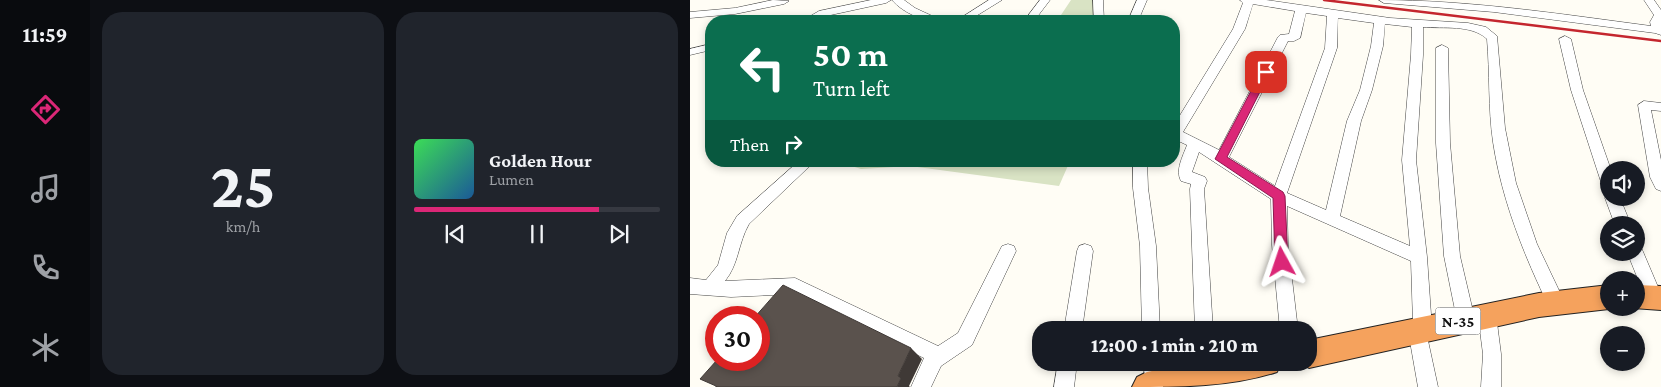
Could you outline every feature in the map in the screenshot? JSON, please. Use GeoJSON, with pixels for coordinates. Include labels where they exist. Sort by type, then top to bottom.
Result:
{"type":"FeatureCollection","features":[{"type":"Feature","properties":{"kind":"highway","name":"N-35"},"geometry":{"type":"LineString","coordinates":[[1317,352],[1477,317],[1556,303],[1600,298]]}},
{"type":"Feature","properties":{"kind":"highway"},"geometry":{"type":"LineString","coordinates":[[1151,378],[1195,371]]}},
{"type":"Feature","properties":{"kind":"street"},"geometry":{"type":"LineString","coordinates":[[819,15],[886,0]]}},
{"type":"Feature","properties":{"kind":"street"},"geometry":{"type":"LineString","coordinates":[[897,0],[911,10],[923,15]]}},
{"type":"Feature","properties":{"kind":"street"},"geometry":{"type":"LineString","coordinates":[[971,15],[997,0]]}},
{"type":"Feature","properties":{"kind":"street"},"geometry":{"type":"LineString","coordinates":[[1034,15],[1045,0]]}},
{"type":"Feature","properties":{"kind":"street"},"geometry":{"type":"LineString","coordinates":[[1098,0],[1099,15]]}},
{"type":"Feature","properties":{"kind":"street"},"geometry":{"type":"LineString","coordinates":[[1136,15],[1142,0]]}},
{"type":"Feature","properties":{"kind":"street"},"geometry":{"type":"LineString","coordinates":[[1180,124],[1239,29],[1247,0],[1380,21],[1468,26],[1487,31],[1492,38],[1500,138],[1508,182],[1537,262],[1556,303]]}},
{"type":"Feature","properties":{"kind":"street"},"geometry":{"type":"LineString","coordinates":[[1384,0],[1494,9],[1659,31]]}},
{"type":"Feature","properties":{"kind":"street"},"geometry":{"type":"LineString","coordinates":[[1649,0],[1660,15],[1655,22],[1659,31]]}},
{"type":"Feature","properties":{"kind":"street"},"geometry":{"type":"LineString","coordinates":[[690,15],[735,11],[784,1]]}},
{"type":"Feature","properties":{"kind":"street"},"geometry":{"type":"LineString","coordinates":[[1221,159],[1284,37],[1294,38],[1301,9]]}},
{"type":"Feature","properties":{"kind":"street"},"geometry":{"type":"LineString","coordinates":[[1288,321],[1280,245],[1279,196],[1331,48],[1333,14]]}},
{"type":"Feature","properties":{"kind":"street"},"geometry":{"type":"LineString","coordinates":[[1331,220],[1354,121],[1366,90],[1377,46],[1380,21]]}},
{"type":"Feature","properties":{"kind":"street"},"geometry":{"type":"LineString","coordinates":[[1417,24],[1418,47],[1410,147],[1410,197],[1419,257],[1420,330],[1428,387]]}},
{"type":"Feature","properties":{"kind":"street"},"geometry":{"type":"LineString","coordinates":[[1565,39],[1578,90],[1601,161]]}},
{"type":"Feature","properties":{"kind":"street"},"geometry":{"type":"LineString","coordinates":[[690,52],[705,48]]}},
{"type":"Feature","properties":{"kind":"street"},"geometry":{"type":"LineString","coordinates":[[1442,48],[1443,143],[1452,256],[1492,354],[1491,387]]}},
{"type":"Feature","properties":{"kind":"street"},"geometry":{"type":"LineString","coordinates":[[1661,107],[1644,104],[1656,169],[1661,185]]}},
{"type":"Feature","properties":{"kind":"street"},"geometry":{"type":"LineString","coordinates":[[1180,137],[1221,159],[1279,196],[1419,257]]}},
{"type":"Feature","properties":{"kind":"street"},"geometry":{"type":"LineString","coordinates":[[1194,144],[1185,172],[1186,177],[1200,181],[1197,189],[1204,321]]}},
{"type":"Feature","properties":{"kind":"street"},"geometry":{"type":"LineString","coordinates":[[710,288],[726,268],[735,233],[744,220],[801,167]]}},
{"type":"Feature","properties":{"kind":"street"},"geometry":{"type":"LineString","coordinates":[[1139,167],[1138,177],[1144,202],[1147,234],[1151,321]]}},
{"type":"Feature","properties":{"kind":"street"},"geometry":{"type":"LineString","coordinates":[[921,387],[934,360],[964,339],[1008,251]]}},
{"type":"Feature","properties":{"kind":"street"},"geometry":{"type":"LineString","coordinates":[[1074,321],[1084,251]]}},
{"type":"Feature","properties":{"kind":"street"},"geometry":{"type":"LineString","coordinates":[[1638,261],[1650,298]]}},
{"type":"Feature","properties":{"kind":"street"},"geometry":{"type":"LineString","coordinates":[[690,286],[731,289],[795,286],[931,352],[934,360]]}},
{"type":"Feature","properties":{"kind":"street"},"geometry":{"type":"LineString","coordinates":[[1064,387],[1067,371]]}},
{"type":"Feature","properties":{"kind":"green space"},"geometry":{"type":"Polygon","coordinates":[[[1071,0],[1095,0],[1094,15],[1061,15],[1071,0]]]}},
{"type":"Feature","properties":{"kind":"green space"},"geometry":{"type":"Polygon","coordinates":[[[855,167],[894,167],[861,169],[855,167]]]}},
{"type":"Feature","properties":{"kind":"green space"},"geometry":{"type":"Polygon","coordinates":[[[917,167],[1067,167],[1059,186],[917,167]]]}},
{"type":"Feature","properties":{"kind":"building"},"geometry":{"type":"Polygon","coordinates":[[[783,285],[911,348],[898,376],[901,378],[897,387],[716,387],[700,379],[707,371],[770,371],[770,306],[765,306],[783,285]]]}},
{"type":"Feature","properties":{"kind":"railway"},"geometry":{"type":"LineString","coordinates":[[1324,0],[1661,41]]}},
{"type":"Feature","properties":{"kind":"route"},"geometry":{"type":"LineString","coordinates":[[1266,72],[1221,159],[1279,196],[1282,262]]}}]}
